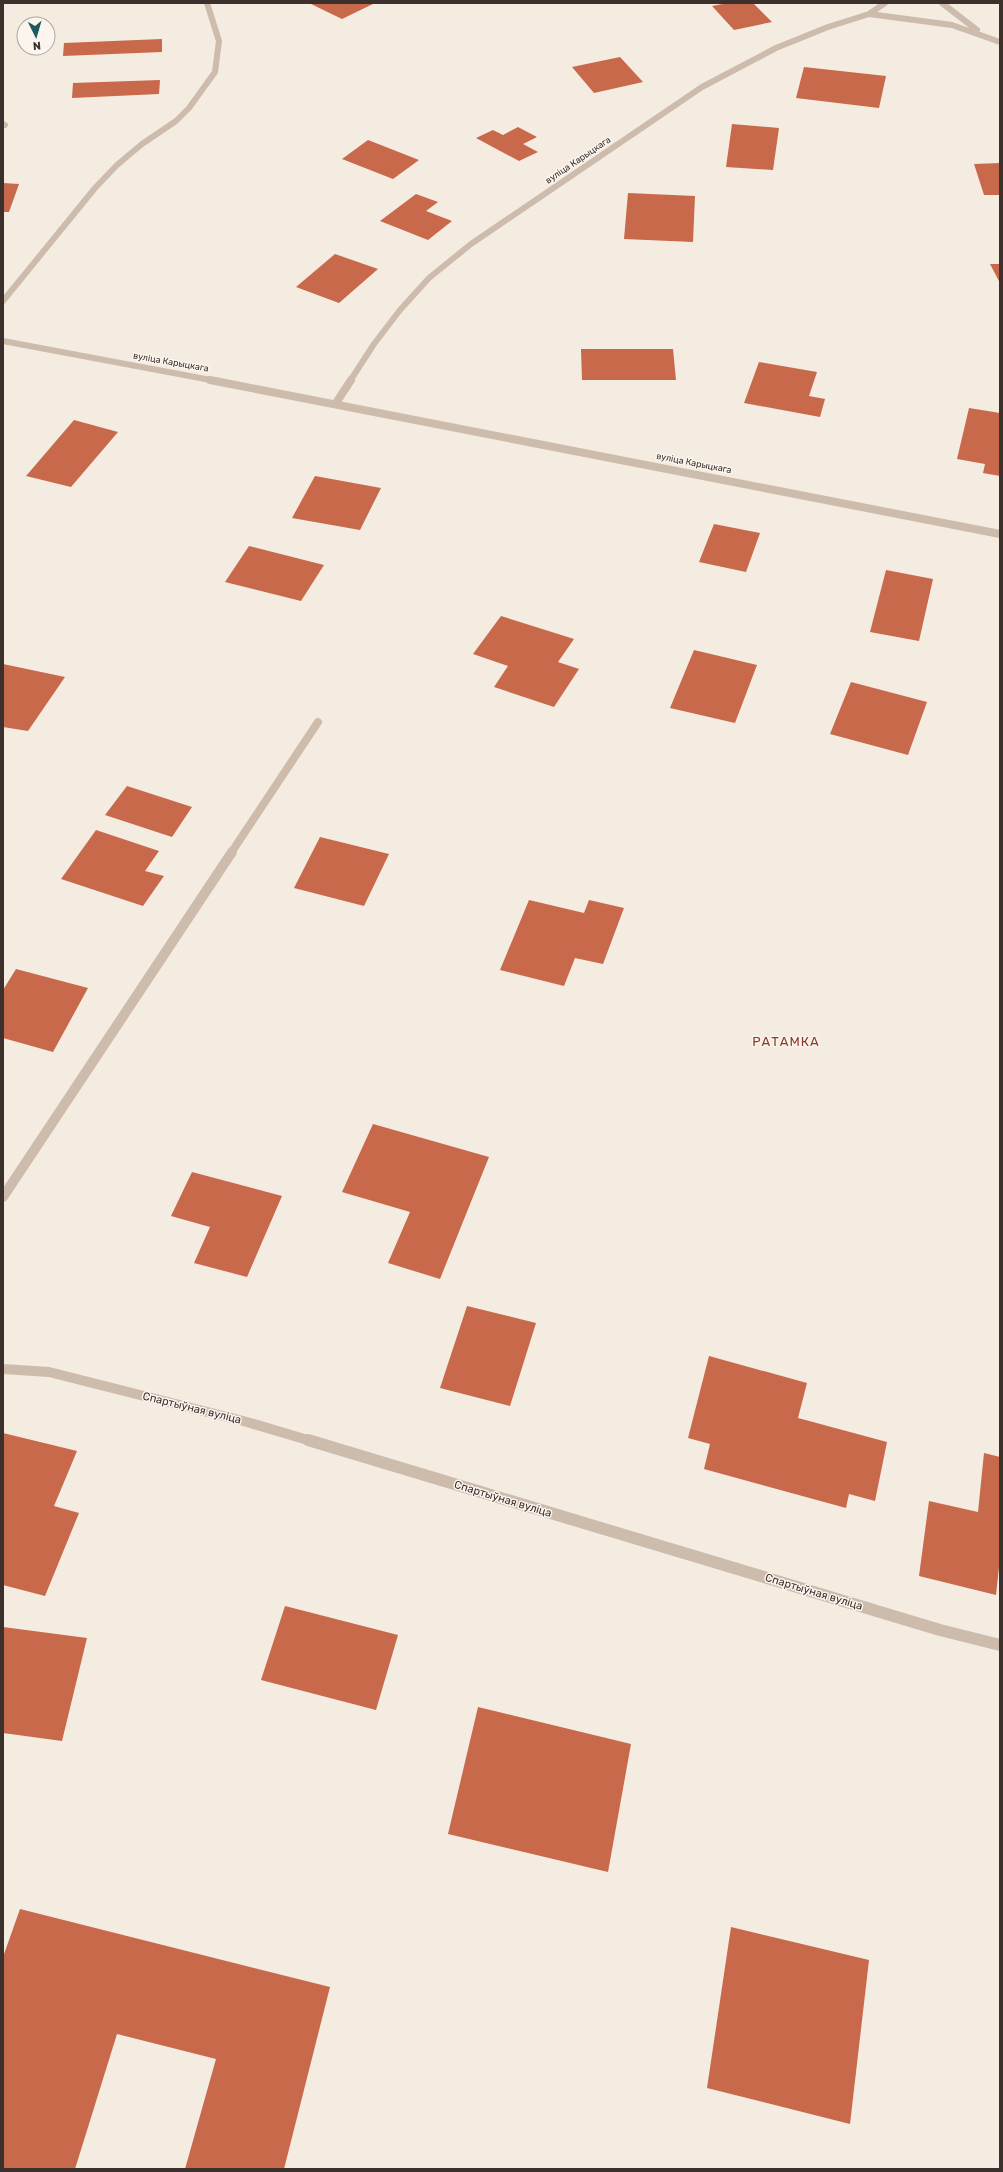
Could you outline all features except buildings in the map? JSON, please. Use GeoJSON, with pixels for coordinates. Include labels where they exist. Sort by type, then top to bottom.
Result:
{"type":"FeatureCollection","features":[{"type":"Feature","properties":{"kind":"street"},"geometry":{"type":"LineString","coordinates":[[3,301],[95,188],[117,164],[176,121],[189,108],[196,96],[215,72],[219,41],[207,3]]}},
{"type":"Feature","properties":{"kind":"street","name":"вуліца Карыцкага"},"geometry":{"type":"LineString","coordinates":[[336,403],[374,344],[400,310],[429,278],[471,244],[702,87],[776,48],[828,27],[869,14],[885,3]]}},
{"type":"Feature","properties":{"kind":"street"},"geometry":{"type":"LineString","coordinates":[[942,3],[979,31],[1000,42]]}},
{"type":"Feature","properties":{"kind":"street"},"geometry":{"type":"LineString","coordinates":[[869,14],[926,20],[979,31]]}},
{"type":"Feature","properties":{"kind":"street","name":"вуліца Карыцкага"},"geometry":{"type":"LineString","coordinates":[[3,341],[336,403],[1000,534]]}},
{"type":"Feature","properties":{"kind":"street"},"geometry":{"type":"LineString","coordinates":[[3,1198],[318,722]]}},
{"type":"Feature","properties":{"kind":"street","name":"Спартыўная вуліца"},"geometry":{"type":"LineString","coordinates":[[3,1369],[49,1372],[247,1422],[940,1630],[1000,1645]]}},
{"type":"Feature","properties":{"kind":"district","name":"РАТАМКА"},"geometry":{"type":"Point","coordinates":[786,1041]}}]}
